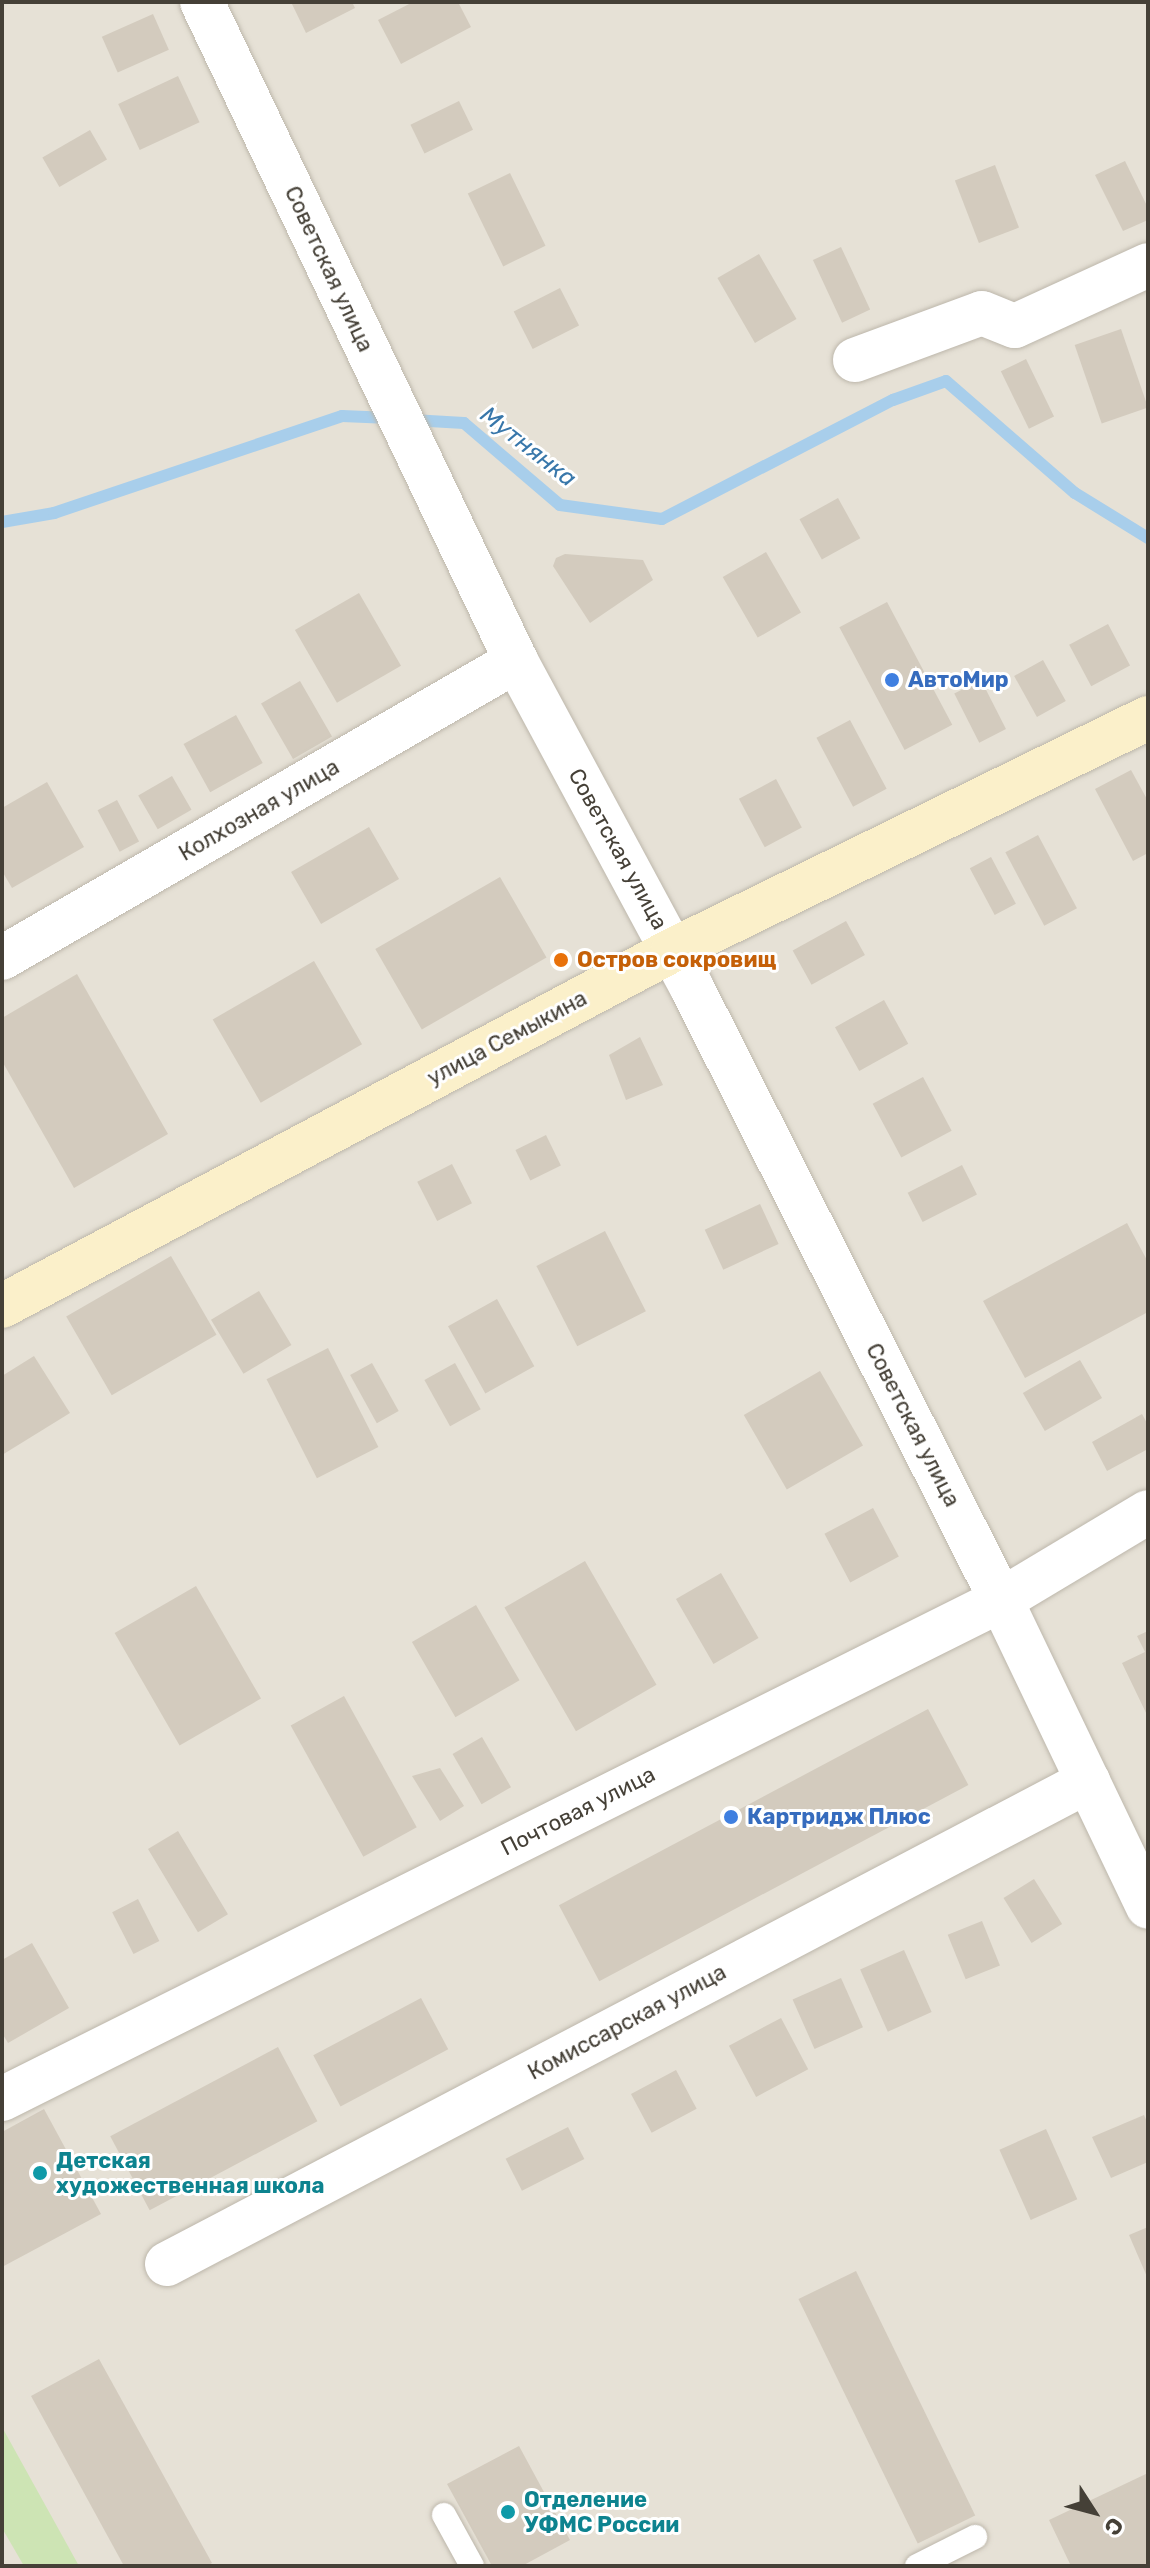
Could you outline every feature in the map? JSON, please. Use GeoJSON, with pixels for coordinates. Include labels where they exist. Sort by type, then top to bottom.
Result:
{"type":"FeatureCollection","features":[{"type":"Feature","properties":{"kind":"main road","name":"улица Семыкина"},"geometry":{"type":"LineString","coordinates":[[2,1306],[673,950],[1148,718]]}},
{"type":"Feature","properties":{"kind":"street","name":"Советская улица"},"geometry":{"type":"LineString","coordinates":[[202,2],[516,661],[673,950],[1001,1600],[1148,1907]]}},
{"type":"Feature","properties":{"kind":"street"},"geometry":{"type":"LineString","coordinates":[[855,360],[982,313],[1015,326],[1148,265]]}},
{"type":"Feature","properties":{"kind":"street","name":"Колхозная улица"},"geometry":{"type":"LineString","coordinates":[[2,958],[516,661]]}},
{"type":"Feature","properties":{"kind":"street","name":"Почтовая улица"},"geometry":{"type":"LineString","coordinates":[[2,2099],[1001,1600],[1148,1512]]}},
{"type":"Feature","properties":{"kind":"street","name":"Комиссарская улица"},"geometry":{"type":"LineString","coordinates":[[167,2264],[1088,1781]]}},
{"type":"Feature","properties":{"kind":"lane"},"geometry":{"type":"LineString","coordinates":[[444,2515],[472,2566]]}},
{"type":"Feature","properties":{"kind":"lane"},"geometry":{"type":"LineString","coordinates":[[917,2566],[975,2537]]}},
{"type":"Feature","properties":{"kind":"shaded area"},"geometry":{"type":"Polygon","coordinates":[[[2,2],[1148,2],[1148,2566],[2,2566],[2,2]]]}},
{"type":"Feature","properties":{"kind":"green space"},"geometry":{"type":"Polygon","coordinates":[[[2,2427],[79,2566],[24,2566],[2,2528],[2,2427]]]}},
{"type":"Feature","properties":{"kind":"building"},"geometry":{"type":"Polygon","coordinates":[[[291,2],[352,2],[355,8],[306,33],[291,2]]]}},
{"type":"Feature","properties":{"kind":"building"},"geometry":{"type":"Polygon","coordinates":[[[413,2],[458,2],[471,27],[401,64],[378,20],[413,2]]]}},
{"type":"Feature","properties":{"kind":"building"},"geometry":{"type":"Polygon","coordinates":[[[153,14],[169,50],[118,72],[102,37],[153,14]]]}},
{"type":"Feature","properties":{"kind":"building"},"geometry":{"type":"Polygon","coordinates":[[[178,76],[200,122],[140,150],[118,104],[178,76]]]}},
{"type":"Feature","properties":{"kind":"building"},"geometry":{"type":"Polygon","coordinates":[[[459,101],[473,130],[424,153],[410,125],[459,101]]]}},
{"type":"Feature","properties":{"kind":"building"},"geometry":{"type":"Polygon","coordinates":[[[90,130],[107,159],[59,187],[42,158],[90,130]]]}},
{"type":"Feature","properties":{"kind":"building"},"geometry":{"type":"Polygon","coordinates":[[[1125,161],[1148,208],[1148,220],[1123,231],[1095,175],[1125,161]]]}},
{"type":"Feature","properties":{"kind":"building"},"geometry":{"type":"Polygon","coordinates":[[[995,165],[1019,228],[979,243],[955,180],[995,165]]]}},
{"type":"Feature","properties":{"kind":"building"},"geometry":{"type":"Polygon","coordinates":[[[510,173],[546,246],[503,266],[468,194],[510,173]]]}},
{"type":"Feature","properties":{"kind":"building"},"geometry":{"type":"Polygon","coordinates":[[[841,247],[870,310],[842,323],[813,260],[841,247]]]}},
{"type":"Feature","properties":{"kind":"building"},"geometry":{"type":"Polygon","coordinates":[[[759,254],[797,319],[755,343],[717,278],[759,254]]]}},
{"type":"Feature","properties":{"kind":"building"},"geometry":{"type":"Polygon","coordinates":[[[560,288],[579,325],[533,349],[514,312],[560,288]]]}},
{"type":"Feature","properties":{"kind":"building"},"geometry":{"type":"Polygon","coordinates":[[[1121,329],[1148,407],[1102,423],[1075,345],[1121,329]]]}},
{"type":"Feature","properties":{"kind":"building"},"geometry":{"type":"Polygon","coordinates":[[[1026,359],[1054,417],[1029,429],[1001,371],[1026,359]]]}},
{"type":"Feature","properties":{"kind":"building"},"geometry":{"type":"Polygon","coordinates":[[[838,498],[860,538],[822,560],[800,519],[838,498]]]}},
{"type":"Feature","properties":{"kind":"building"},"geometry":{"type":"Polygon","coordinates":[[[766,552],[801,613],[758,638],[723,577],[766,552]]]}},
{"type":"Feature","properties":{"kind":"building"},"geometry":{"type":"Polygon","coordinates":[[[565,554],[643,560],[653,580],[590,623],[553,566],[556,558],[565,554]]]}},
{"type":"Feature","properties":{"kind":"building"},"geometry":{"type":"Polygon","coordinates":[[[359,593],[401,666],[337,703],[295,630],[359,593]]]}},
{"type":"Feature","properties":{"kind":"building"},"geometry":{"type":"Polygon","coordinates":[[[887,602],[952,725],[905,750],[839,627],[887,602]]]}},
{"type":"Feature","properties":{"kind":"building"},"geometry":{"type":"Polygon","coordinates":[[[1108,624],[1130,665],[1091,686],[1069,645],[1108,624]]]}},
{"type":"Feature","properties":{"kind":"building"},"geometry":{"type":"Polygon","coordinates":[[[1043,660],[1066,701],[1037,717],[1014,676],[1043,660]]]}},
{"type":"Feature","properties":{"kind":"building"},"geometry":{"type":"Polygon","coordinates":[[[981,680],[1006,729],[979,743],[954,694],[981,680]]]}},
{"type":"Feature","properties":{"kind":"building"},"geometry":{"type":"Polygon","coordinates":[[[300,681],[332,736],[293,759],[261,704],[300,681]]]}},
{"type":"Feature","properties":{"kind":"building"},"geometry":{"type":"Polygon","coordinates":[[[236,715],[263,763],[210,792],[184,744],[236,715]]]}},
{"type":"Feature","properties":{"kind":"building"},"geometry":{"type":"Polygon","coordinates":[[[850,720],[887,789],[853,807],[816,738],[850,720]]]}},
{"type":"Feature","properties":{"kind":"building"},"geometry":{"type":"Polygon","coordinates":[[[1131,770],[1148,801],[1148,853],[1133,861],[1095,789],[1131,770]]]}},
{"type":"Feature","properties":{"kind":"building"},"geometry":{"type":"Polygon","coordinates":[[[172,776],[192,810],[158,829],[138,796],[172,776]]]}},
{"type":"Feature","properties":{"kind":"building"},"geometry":{"type":"Polygon","coordinates":[[[776,779],[802,828],[765,847],[739,799],[776,779]]]}},
{"type":"Feature","properties":{"kind":"building"},"geometry":{"type":"Polygon","coordinates":[[[47,782],[84,847],[12,888],[2,871],[2,808],[47,782]]]}},
{"type":"Feature","properties":{"kind":"building"},"geometry":{"type":"Polygon","coordinates":[[[117,800],[139,841],[120,852],[98,810],[117,800]]]}},
{"type":"Feature","properties":{"kind":"building"},"geometry":{"type":"Polygon","coordinates":[[[369,827],[399,879],[321,924],[291,872],[369,827]]]}},
{"type":"Feature","properties":{"kind":"building"},"geometry":{"type":"Polygon","coordinates":[[[1038,835],[1077,908],[1044,926],[1005,852],[1038,835]]]}},
{"type":"Feature","properties":{"kind":"building"},"geometry":{"type":"Polygon","coordinates":[[[991,857],[1016,904],[995,915],[970,868],[991,857]]]}},
{"type":"Feature","properties":{"kind":"building"},"geometry":{"type":"Polygon","coordinates":[[[500,877],[546,958],[422,1030],[375,949],[500,877]]]}},
{"type":"Feature","properties":{"kind":"building"},"geometry":{"type":"Polygon","coordinates":[[[846,921],[865,955],[812,985],[793,951],[846,921]]]}},
{"type":"Feature","properties":{"kind":"building"},"geometry":{"type":"Polygon","coordinates":[[[314,961],[362,1044],[261,1103],[213,1020],[314,961]]]}},
{"type":"Feature","properties":{"kind":"building"},"geometry":{"type":"Polygon","coordinates":[[[77,974],[168,1134],[74,1188],[2,1061],[2,1018],[77,974]]]}},
{"type":"Feature","properties":{"kind":"building"},"geometry":{"type":"Polygon","coordinates":[[[884,1000],[908,1044],[859,1071],[835,1027],[884,1000]]]}},
{"type":"Feature","properties":{"kind":"building"},"geometry":{"type":"Polygon","coordinates":[[[640,1037],[663,1085],[626,1100],[609,1055],[640,1037]]]}},
{"type":"Feature","properties":{"kind":"building"},"geometry":{"type":"Polygon","coordinates":[[[923,1077],[952,1131],[901,1158],[873,1104],[923,1077]]]}},
{"type":"Feature","properties":{"kind":"building"},"geometry":{"type":"Polygon","coordinates":[[[546,1135],[561,1166],[530,1180],[515,1150],[546,1135]]]}},
{"type":"Feature","properties":{"kind":"building"},"geometry":{"type":"Polygon","coordinates":[[[452,1164],[472,1203],[437,1221],[417,1182],[452,1164]]]}},
{"type":"Feature","properties":{"kind":"building"},"geometry":{"type":"Polygon","coordinates":[[[962,1165],[977,1194],[923,1222],[908,1193],[962,1165]]]}},
{"type":"Feature","properties":{"kind":"building"},"geometry":{"type":"Polygon","coordinates":[[[760,1204],[779,1244],[723,1270],[705,1230],[760,1204]]]}},
{"type":"Feature","properties":{"kind":"building"},"geometry":{"type":"Polygon","coordinates":[[[1127,1223],[1148,1262],[1148,1312],[1025,1378],[983,1301],[1127,1223]]]}},
{"type":"Feature","properties":{"kind":"building"},"geometry":{"type":"Polygon","coordinates":[[[605,1231],[646,1311],[577,1346],[536,1266],[605,1231]]]}},
{"type":"Feature","properties":{"kind":"building"},"geometry":{"type":"Polygon","coordinates":[[[171,1256],[216,1335],[112,1395],[66,1316],[171,1256]]]}},
{"type":"Feature","properties":{"kind":"building"},"geometry":{"type":"Polygon","coordinates":[[[259,1291],[291,1345],[243,1374],[211,1320],[259,1291]]]}},
{"type":"Feature","properties":{"kind":"building"},"geometry":{"type":"Polygon","coordinates":[[[497,1299],[534,1366],[485,1393],[448,1326],[497,1299]]]}},
{"type":"Feature","properties":{"kind":"building"},"geometry":{"type":"Polygon","coordinates":[[[328,1348],[378,1447],[317,1478],[267,1379],[328,1348]]]}},
{"type":"Feature","properties":{"kind":"building"},"geometry":{"type":"Polygon","coordinates":[[[34,1356],[70,1413],[2,1455],[2,1376],[34,1356]]]}},
{"type":"Feature","properties":{"kind":"building"},"geometry":{"type":"Polygon","coordinates":[[[1080,1360],[1102,1398],[1045,1431],[1023,1393],[1080,1360]]]}},
{"type":"Feature","properties":{"kind":"building"},"geometry":{"type":"Polygon","coordinates":[[[372,1363],[399,1411],[377,1423],[350,1375],[372,1363]]]}},
{"type":"Feature","properties":{"kind":"building"},"geometry":{"type":"Polygon","coordinates":[[[455,1363],[481,1409],[450,1426],[424,1380],[455,1363]]]}},
{"type":"Feature","properties":{"kind":"building"},"geometry":{"type":"Polygon","coordinates":[[[820,1371],[863,1445],[787,1489],[744,1415],[820,1371]]]}},
{"type":"Feature","properties":{"kind":"building"},"geometry":{"type":"Polygon","coordinates":[[[1142,1414],[1148,1425],[1148,1449],[1107,1471],[1092,1442],[1142,1414]]]}},
{"type":"Feature","properties":{"kind":"building"},"geometry":{"type":"Polygon","coordinates":[[[873,1508],[899,1557],[850,1582],[824,1534],[873,1508]]]}},
{"type":"Feature","properties":{"kind":"building"},"geometry":{"type":"Polygon","coordinates":[[[585,1561],[656,1685],[576,1731],[504,1608],[585,1561]]]}},
{"type":"Feature","properties":{"kind":"building"},"geometry":{"type":"Polygon","coordinates":[[[721,1573],[759,1638],[713,1664],[676,1599],[721,1573]]]}},
{"type":"Feature","properties":{"kind":"building"},"geometry":{"type":"Polygon","coordinates":[[[196,1586],[261,1699],[180,1746],[115,1633],[196,1586]]]}},
{"type":"Feature","properties":{"kind":"building"},"geometry":{"type":"Polygon","coordinates":[[[476,1605],[520,1680],[455,1717],[412,1642],[476,1605]]]}},
{"type":"Feature","properties":{"kind":"building"},"geometry":{"type":"Polygon","coordinates":[[[1148,1631],[1148,1717],[1122,1663],[1145,1652],[1137,1636],[1148,1631]]]}},
{"type":"Feature","properties":{"kind":"building"},"geometry":{"type":"Polygon","coordinates":[[[344,1696],[417,1827],[363,1857],[291,1726],[344,1696]]]}},
{"type":"Feature","properties":{"kind":"building"},"geometry":{"type":"Polygon","coordinates":[[[928,1709],[968,1785],[599,1981],[559,1905],[928,1709]]]}},
{"type":"Feature","properties":{"kind":"building"},"geometry":{"type":"Polygon","coordinates":[[[482,1737],[511,1787],[482,1804],[453,1754],[482,1737]]]}},
{"type":"Feature","properties":{"kind":"building"},"geometry":{"type":"Polygon","coordinates":[[[440,1768],[464,1806],[440,1821],[412,1776],[440,1768]]]}},
{"type":"Feature","properties":{"kind":"building"},"geometry":{"type":"Polygon","coordinates":[[[178,1831],[228,1914],[198,1932],[148,1849],[178,1831]]]}},
{"type":"Feature","properties":{"kind":"building"},"geometry":{"type":"Polygon","coordinates":[[[1034,1879],[1062,1924],[1032,1943],[1003,1898],[1034,1879]]]}},
{"type":"Feature","properties":{"kind":"building"},"geometry":{"type":"Polygon","coordinates":[[[138,1899],[159,1941],[133,1954],[112,1912],[138,1899]]]}},
{"type":"Feature","properties":{"kind":"building"},"geometry":{"type":"Polygon","coordinates":[[[982,1921],[1000,1966],[966,1979],[948,1935],[982,1921]]]}},
{"type":"Feature","properties":{"kind":"building"},"geometry":{"type":"Polygon","coordinates":[[[32,1943],[69,2008],[8,2043],[2,2033],[2,1960],[32,1943]]]}},
{"type":"Feature","properties":{"kind":"building"},"geometry":{"type":"Polygon","coordinates":[[[904,1950],[932,2012],[888,2032],[860,1970],[904,1950]]]}},
{"type":"Feature","properties":{"kind":"building"},"geometry":{"type":"Polygon","coordinates":[[[841,1978],[863,2027],[815,2049],[793,2000],[841,1978]]]}},
{"type":"Feature","properties":{"kind":"building"},"geometry":{"type":"Polygon","coordinates":[[[421,1998],[448,2049],[341,2106],[313,2055],[421,1998]]]}},
{"type":"Feature","properties":{"kind":"building"},"geometry":{"type":"Polygon","coordinates":[[[781,2018],[808,2069],[756,2097],[729,2046],[781,2018]]]}},
{"type":"Feature","properties":{"kind":"building"},"geometry":{"type":"Polygon","coordinates":[[[278,2047],[317,2121],[150,2210],[110,2136],[278,2047]]]}},
{"type":"Feature","properties":{"kind":"building"},"geometry":{"type":"Polygon","coordinates":[[[676,2070],[697,2109],[652,2133],[631,2094],[676,2070]]]}},
{"type":"Feature","properties":{"kind":"building","name":"Детская художественная школа"},"geometry":{"type":"Polygon","coordinates":[[[44,2109],[101,2214],[2,2267],[2,2132],[44,2109]]]}},
{"type":"Feature","properties":{"kind":"building"},"geometry":{"type":"Polygon","coordinates":[[[1144,2115],[1148,2124],[1148,2162],[1111,2178],[1092,2137],[1144,2115]]]}},
{"type":"Feature","properties":{"kind":"building"},"geometry":{"type":"Polygon","coordinates":[[[568,2127],[584,2159],[522,2191],[506,2159],[568,2127]]]}},
{"type":"Feature","properties":{"kind":"building"},"geometry":{"type":"Polygon","coordinates":[[[1046,2129],[1077,2199],[1031,2220],[999,2150],[1046,2129]]]}},
{"type":"Feature","properties":{"kind":"building"},"geometry":{"type":"Polygon","coordinates":[[[1148,2227],[1148,2279],[1129,2235],[1148,2227]]]}},
{"type":"Feature","properties":{"kind":"building"},"geometry":{"type":"Polygon","coordinates":[[[856,2271],[975,2515],[918,2544],[798,2299],[856,2271]]]}},
{"type":"Feature","properties":{"kind":"building"},"geometry":{"type":"Polygon","coordinates":[[[99,2359],[212,2563],[207,2566],[124,2566],[31,2396],[99,2359]]]}},
{"type":"Feature","properties":{"kind":"building","name":"Отделение УФМС России"},"geometry":{"type":"Polygon","coordinates":[[[519,2446],[570,2540],[522,2566],[492,2566],[447,2484],[519,2446]]]}},
{"type":"Feature","properties":{"kind":"building"},"geometry":{"type":"Polygon","coordinates":[[[1148,2473],[1148,2565],[1071,2566],[1049,2520],[1148,2473]]]}},
{"type":"Feature","properties":{"kind":"waterway","name":"Мутнянка"},"geometry":{"type":"LineString","coordinates":[[412,420],[464,423],[560,505],[662,519],[893,400],[946,381],[1075,493],[1148,538]]}},
{"type":"Feature","properties":{"kind":"waterway","name":"Мутнянка"},"geometry":{"type":"LineString","coordinates":[[2,522],[54,513],[342,416],[390,418]]}},
{"type":"Feature","properties":{"kind":"place","name":"АвтоМир"},"geometry":{"type":"Point","coordinates":[892,680]}},
{"type":"Feature","properties":{"kind":"place","name":"Остров сокровищ"},"geometry":{"type":"Point","coordinates":[561,960]}},
{"type":"Feature","properties":{"kind":"place","name":"Картридж Плюс"},"geometry":{"type":"Point","coordinates":[731,1817]}},
{"type":"Feature","properties":{"kind":"place","name":"Детская художественная школа"},"geometry":{"type":"Point","coordinates":[40,2173]}},
{"type":"Feature","properties":{"kind":"place","name":"Отделение УФМС России"},"geometry":{"type":"Point","coordinates":[508,2512]}}]}
